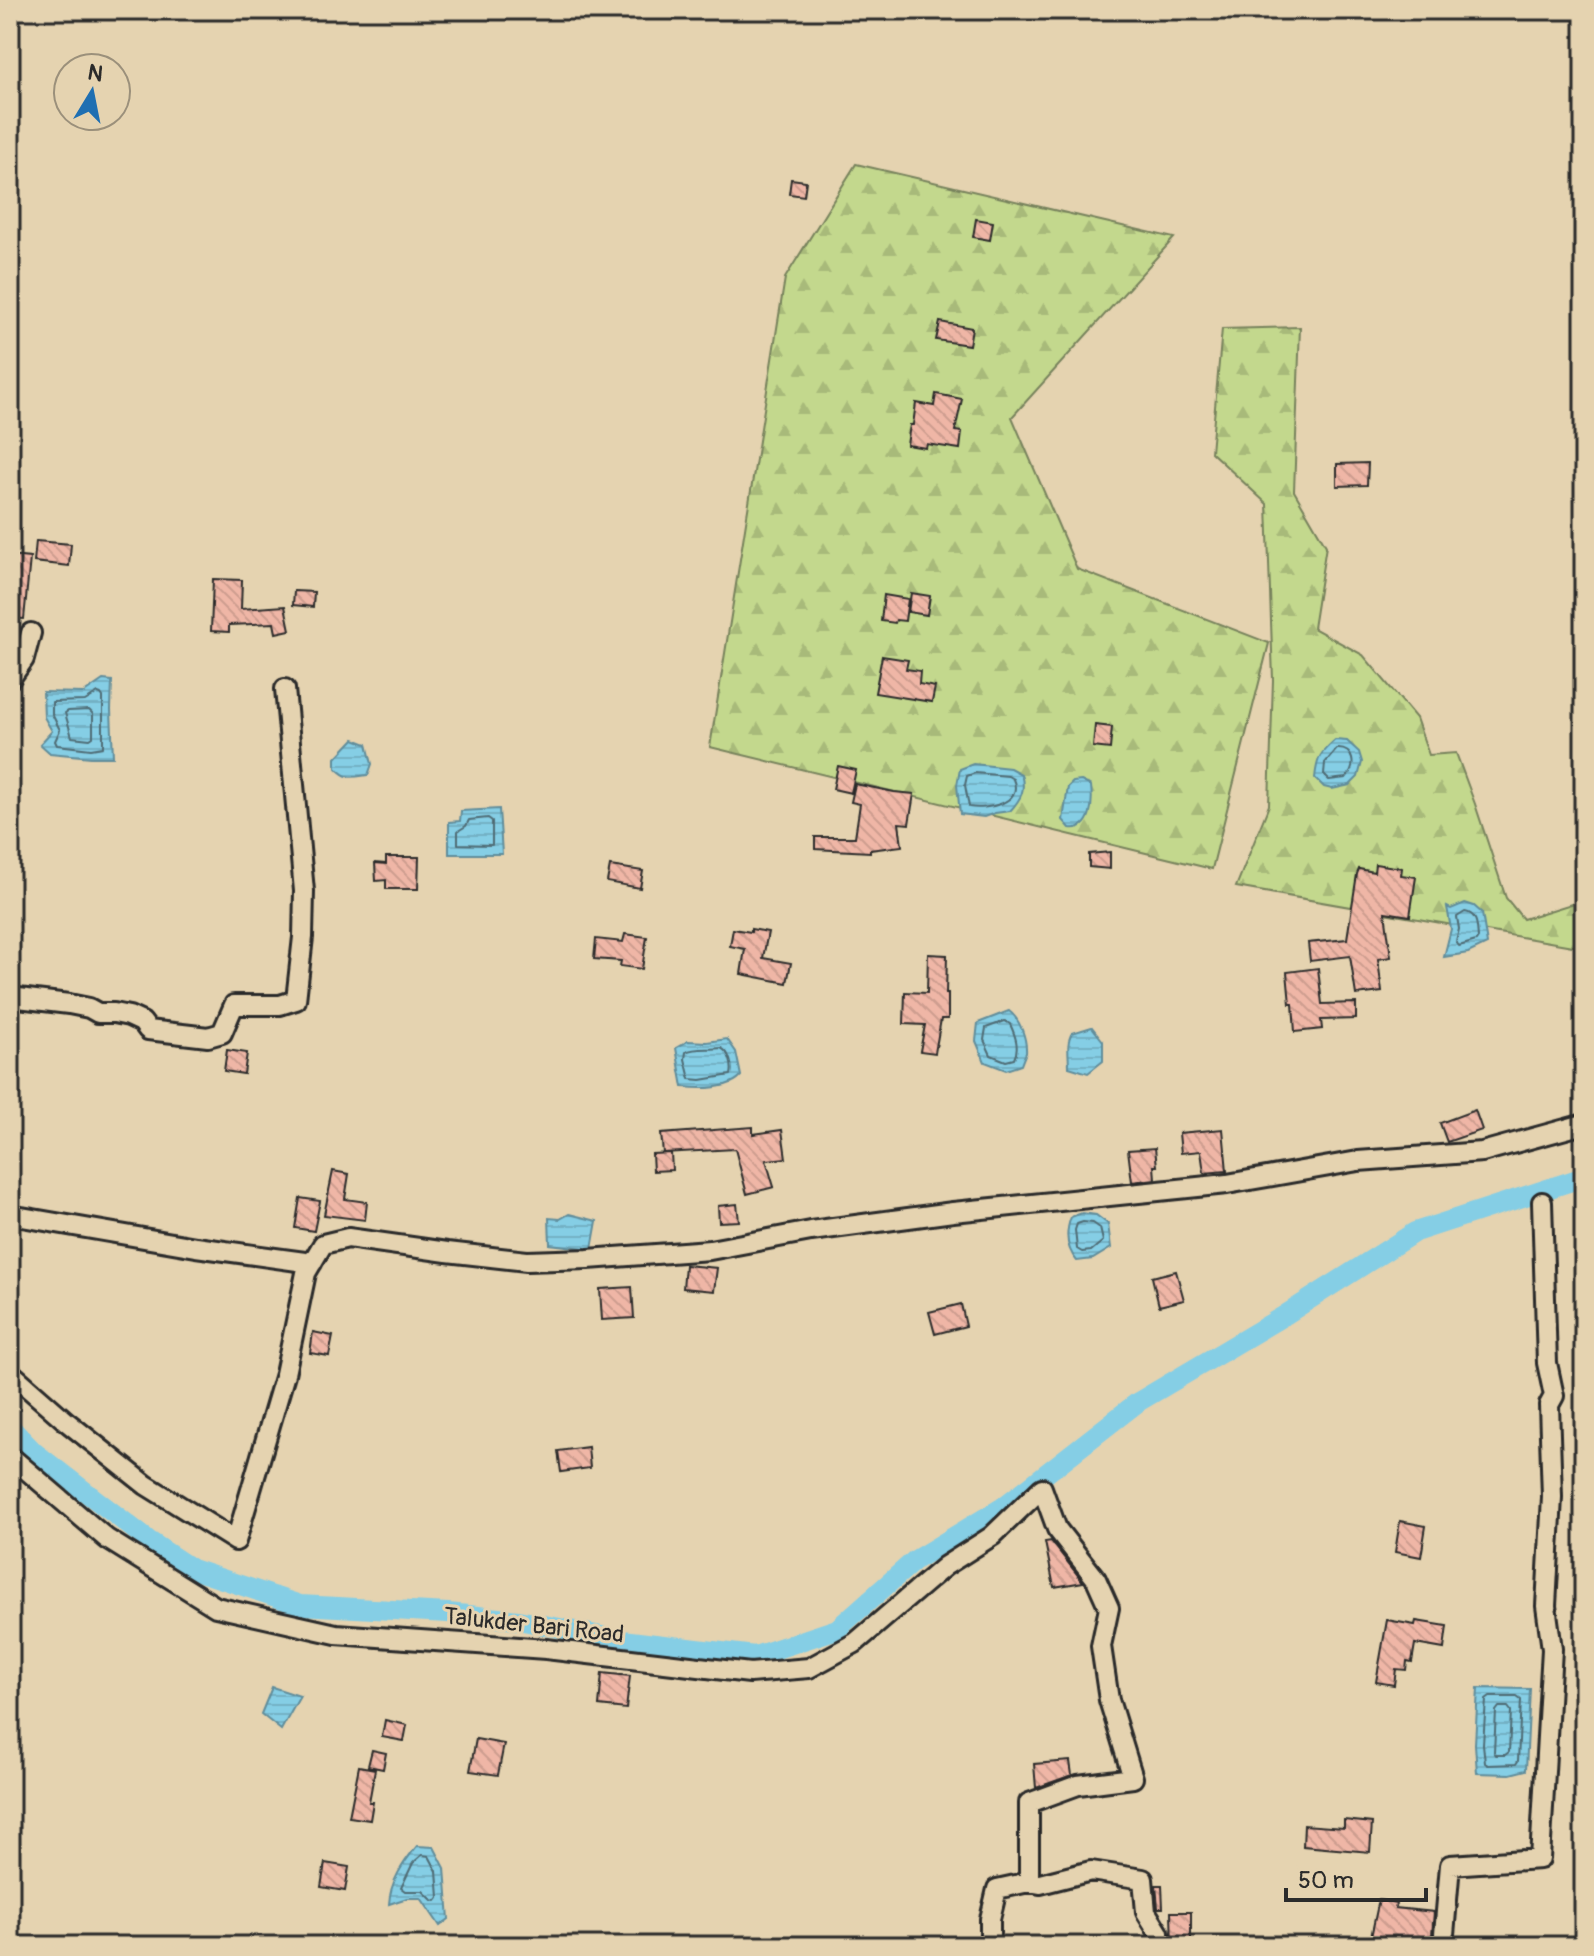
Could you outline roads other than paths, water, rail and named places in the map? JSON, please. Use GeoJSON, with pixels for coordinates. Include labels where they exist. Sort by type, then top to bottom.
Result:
{"type":"FeatureCollection","features":[{"type":"Feature","properties":{"kind":"street"},"geometry":{"type":"LineString","coordinates":[[10,679],[24,659],[31,633]]}},
{"type":"Feature","properties":{"kind":"street"},"geometry":{"type":"LineString","coordinates":[[10,997],[129,1016],[142,1022],[148,1030],[208,1037],[222,1033],[234,1005],[280,1005],[296,1000],[304,891],[285,689]]}},
{"type":"Feature","properties":{"kind":"street"},"geometry":{"type":"LineString","coordinates":[[10,1372],[146,1485],[236,1541],[285,1374],[306,1273],[323,1244],[348,1238],[527,1261],[710,1250],[811,1231],[953,1212],[1227,1184],[1358,1161],[1482,1152],[1584,1124]]}},
{"type":"Feature","properties":{"kind":"street"},"geometry":{"type":"LineString","coordinates":[[1443,1946],[1450,1865],[1540,1859],[1552,1649],[1546,1606],[1552,1497],[1549,1405],[1554,1396],[1547,1363],[1542,1202]]}},
{"type":"Feature","properties":{"kind":"street"},"geometry":{"type":"LineString","coordinates":[[10,1215],[196,1247],[312,1263]]}},
{"type":"Feature","properties":{"kind":"street","name":"Talukder Bari Road"},"geometry":{"type":"LineString","coordinates":[[10,1456],[107,1539],[216,1607],[336,1634],[546,1649],[750,1673],[809,1668],[855,1643],[945,1566],[992,1536],[1042,1488],[1057,1529],[1096,1579],[1109,1608],[1101,1646],[1109,1700],[1133,1778],[1078,1785],[1029,1803],[1029,1882]]}},
{"type":"Feature","properties":{"kind":"street"},"geometry":{"type":"LineString","coordinates":[[990,1946],[990,1919],[997,1889],[1029,1882],[1040,1884],[1091,1871],[1143,1879],[1146,1912],[1159,1933],[1160,1946]]}},
{"type":"Feature","properties":{"kind":"water"},"geometry":{"type":"Polygon","coordinates":[[[103,680],[112,681],[113,757],[50,753],[40,744],[52,731],[44,717],[43,692],[84,693],[103,680]]]}},
{"type":"Feature","properties":{"kind":"water"},"geometry":{"type":"Polygon","coordinates":[[[354,739],[367,744],[372,764],[368,775],[347,776],[336,768],[336,758],[354,739]]]}},
{"type":"Feature","properties":{"kind":"water"},"geometry":{"type":"Polygon","coordinates":[[[1335,740],[1347,741],[1359,752],[1362,762],[1358,777],[1350,785],[1332,789],[1324,787],[1315,778],[1320,756],[1335,740]]]}},
{"type":"Feature","properties":{"kind":"water"},"geometry":{"type":"Polygon","coordinates":[[[973,764],[1010,768],[1021,774],[1022,794],[1010,811],[984,817],[960,814],[957,785],[960,769],[973,764]]]}},
{"type":"Feature","properties":{"kind":"water"},"geometry":{"type":"Polygon","coordinates":[[[1081,781],[1091,786],[1090,814],[1083,825],[1070,828],[1063,820],[1068,787],[1073,782],[1081,781]]]}},
{"type":"Feature","properties":{"kind":"water"},"geometry":{"type":"Polygon","coordinates":[[[499,809],[502,854],[449,854],[449,822],[460,821],[461,811],[499,809]]]}},
{"type":"Feature","properties":{"kind":"water"},"geometry":{"type":"Polygon","coordinates":[[[1465,903],[1482,913],[1487,944],[1468,953],[1444,957],[1451,929],[1447,907],[1451,909],[1465,903]]]}},
{"type":"Feature","properties":{"kind":"water"},"geometry":{"type":"Polygon","coordinates":[[[1009,1011],[1022,1030],[1026,1053],[1021,1065],[1006,1070],[985,1062],[976,1041],[978,1023],[1009,1011]]]}},
{"type":"Feature","properties":{"kind":"water"},"geometry":{"type":"Polygon","coordinates":[[[1092,1027],[1103,1041],[1103,1061],[1088,1073],[1069,1067],[1068,1045],[1072,1033],[1092,1027]]]}},
{"type":"Feature","properties":{"kind":"water"},"geometry":{"type":"Polygon","coordinates":[[[727,1039],[736,1052],[741,1076],[722,1086],[683,1087],[676,1048],[688,1041],[727,1039]]]}},
{"type":"Feature","properties":{"kind":"water"},"geometry":{"type":"Polygon","coordinates":[[[1082,1213],[1096,1215],[1108,1224],[1111,1248],[1093,1259],[1077,1261],[1069,1246],[1068,1229],[1071,1217],[1082,1213]]]}},
{"type":"Feature","properties":{"kind":"water"},"geometry":{"type":"Polygon","coordinates":[[[569,1214],[597,1221],[592,1249],[550,1244],[549,1218],[560,1219],[569,1214]]]}},
{"type":"Feature","properties":{"kind":"water"},"geometry":{"type":"Polygon","coordinates":[[[272,1687],[300,1696],[281,1730],[261,1714],[272,1687]]]}},
{"type":"Feature","properties":{"kind":"water"},"geometry":{"type":"Polygon","coordinates":[[[1478,1688],[1530,1689],[1526,1770],[1510,1774],[1477,1773],[1478,1688]]]}},
{"type":"Feature","properties":{"kind":"water"},"geometry":{"type":"Polygon","coordinates":[[[417,1846],[434,1847],[445,1868],[449,1919],[440,1926],[421,1898],[407,1898],[389,1904],[398,1873],[417,1846]]]}},
{"type":"Feature","properties":{"kind":"waterway"},"geometry":{"type":"LineString","coordinates":[[10,1427],[34,1452],[148,1540],[192,1569],[300,1605],[518,1620],[622,1640],[755,1656],[837,1629],[915,1560],[1003,1507],[1138,1402],[1285,1315],[1415,1232],[1584,1177]]}}]}
